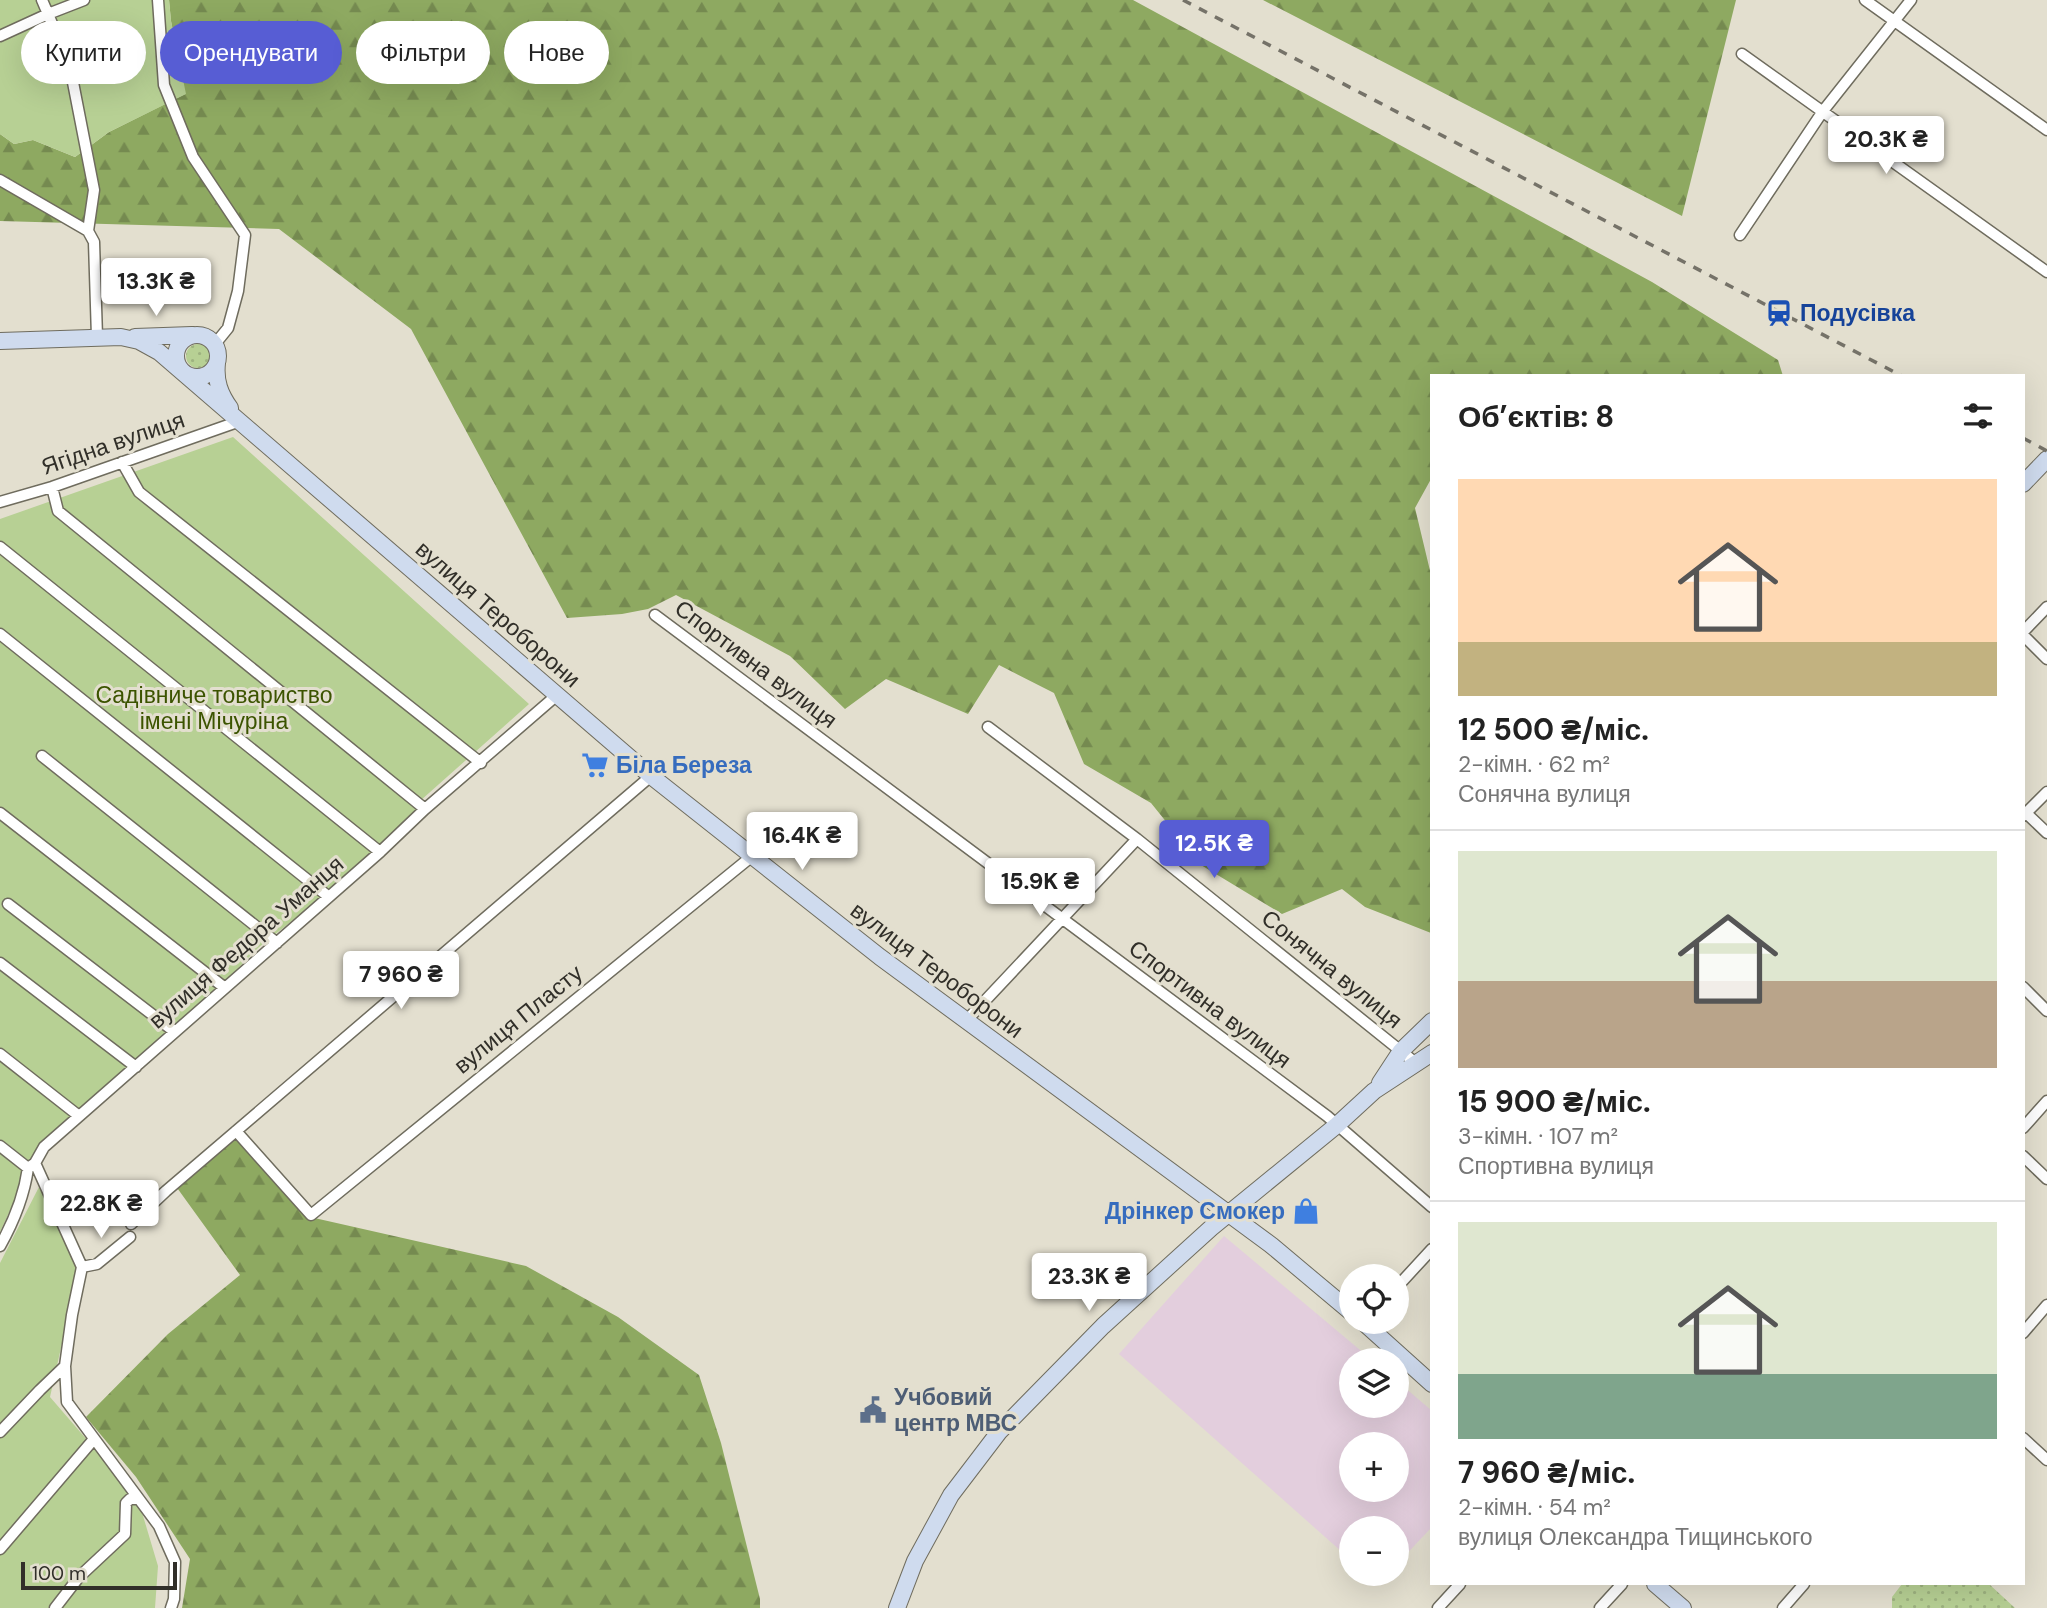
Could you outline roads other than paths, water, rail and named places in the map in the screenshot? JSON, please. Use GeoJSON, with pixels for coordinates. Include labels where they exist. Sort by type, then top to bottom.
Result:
{"type":"FeatureCollection","features":[{"type":"Feature","properties":{"kind":"main road"},"geometry":{"type":"LineString","coordinates":[[0,341],[192,335],[207,337],[215,344],[219,354],[216,373],[219,389],[246,426]]}},
{"type":"Feature","properties":{"kind":"main road"},"geometry":{"type":"LineString","coordinates":[[192,335],[183,340],[177,348],[176,357],[182,371],[191,376],[202,377],[211,372],[217,363]]}},
{"type":"Feature","properties":{"kind":"main road","name":"вулиця Тероборони"},"geometry":{"type":"LineString","coordinates":[[121,337],[152,347],[182,371],[651,776],[751,857],[880,957],[1291,1261],[1339,1302]]}},
{"type":"Feature","properties":{"kind":"main road"},"geometry":{"type":"LineString","coordinates":[[2027,478],[2047,459]]}},
{"type":"Feature","properties":{"kind":"main road"},"geometry":{"type":"LineString","coordinates":[[1374,1091],[1401,1051],[1430,1023]]}},
{"type":"Feature","properties":{"kind":"main road"},"geometry":{"type":"LineString","coordinates":[[897,1608],[915,1561],[951,1495],[999,1432],[1102,1326],[1228,1214],[1337,1125],[1374,1091],[1430,1054]]}},
{"type":"Feature","properties":{"kind":"main road"},"geometry":{"type":"LineString","coordinates":[[1378,1334],[1430,1382]]}},
{"type":"Feature","properties":{"kind":"main road"},"geometry":{"type":"LineString","coordinates":[[1656,1585],[1683,1608]]}},
{"type":"Feature","properties":{"kind":"street"},"geometry":{"type":"LineString","coordinates":[[42,0],[70,67],[94,190],[88,231]]}},
{"type":"Feature","properties":{"kind":"street"},"geometry":{"type":"LineString","coordinates":[[0,36],[84,0]]}},
{"type":"Feature","properties":{"kind":"street"},"geometry":{"type":"LineString","coordinates":[[158,0],[164,85],[193,157],[245,235],[228,328],[215,344]]}},
{"type":"Feature","properties":{"kind":"street"},"geometry":{"type":"LineString","coordinates":[[1866,0],[2047,130]]}},
{"type":"Feature","properties":{"kind":"street"},"geometry":{"type":"LineString","coordinates":[[1740,235],[1823,111],[1911,0]]}},
{"type":"Feature","properties":{"kind":"street"},"geometry":{"type":"LineString","coordinates":[[1742,54],[2047,272]]}},
{"type":"Feature","properties":{"kind":"street"},"geometry":{"type":"LineString","coordinates":[[0,180],[88,231],[94,242],[97,337]]}},
{"type":"Feature","properties":{"kind":"street","name":"Ягідна вулиця"},"geometry":{"type":"LineString","coordinates":[[0,502],[122,462],[246,426]]}},
{"type":"Feature","properties":{"kind":"street"},"geometry":{"type":"LineString","coordinates":[[122,462],[139,492],[481,763]]}},
{"type":"Feature","properties":{"kind":"street"},"geometry":{"type":"LineString","coordinates":[[52,487],[58,511],[425,809]]}},
{"type":"Feature","properties":{"kind":"street"},"geometry":{"type":"LineString","coordinates":[[0,547],[380,852]]}},
{"type":"Feature","properties":{"kind":"street"},"geometry":{"type":"LineString","coordinates":[[2025,632],[2047,607]]}},
{"type":"Feature","properties":{"kind":"street","name":"Спортивна вулиця"},"geometry":{"type":"LineString","coordinates":[[655,615],[1337,1125],[1430,1205]]}},
{"type":"Feature","properties":{"kind":"street"},"geometry":{"type":"LineString","coordinates":[[0,634],[329,897]]}},
{"type":"Feature","properties":{"kind":"street"},"geometry":{"type":"LineString","coordinates":[[2025,636],[2047,659]]}},
{"type":"Feature","properties":{"kind":"street","name":"вулиця Федора Уманця"},"geometry":{"type":"LineString","coordinates":[[1,1242],[13,1222],[31,1166],[44,1147],[557,695]]}},
{"type":"Feature","properties":{"kind":"street","name":"Сонячна вулиця"},"geometry":{"type":"LineString","coordinates":[[988,727],[1138,839],[1417,1063]]}},
{"type":"Feature","properties":{"kind":"street"},"geometry":{"type":"LineString","coordinates":[[41,757],[276,943]]}},
{"type":"Feature","properties":{"kind":"street"},"geometry":{"type":"LineString","coordinates":[[131,1224],[166,1191],[651,776]]}},
{"type":"Feature","properties":{"kind":"street"},"geometry":{"type":"LineString","coordinates":[[2025,814],[2047,792]]}},
{"type":"Feature","properties":{"kind":"street"},"geometry":{"type":"LineString","coordinates":[[0,813],[225,988]]}},
{"type":"Feature","properties":{"kind":"street"},"geometry":{"type":"LineString","coordinates":[[2025,816],[2047,833]]}},
{"type":"Feature","properties":{"kind":"street"},"geometry":{"type":"LineString","coordinates":[[966,1021],[1138,839]]}},
{"type":"Feature","properties":{"kind":"street","name":"вулиця Пласту"},"geometry":{"type":"LineString","coordinates":[[236,1131],[311,1215],[751,857]]}},
{"type":"Feature","properties":{"kind":"street"},"geometry":{"type":"LineString","coordinates":[[8,904],[175,1032]]}},
{"type":"Feature","properties":{"kind":"street"},"geometry":{"type":"LineString","coordinates":[[0,963],[136,1067]]}},
{"type":"Feature","properties":{"kind":"street"},"geometry":{"type":"LineString","coordinates":[[2025,989],[2047,1010]]}},
{"type":"Feature","properties":{"kind":"street"},"geometry":{"type":"LineString","coordinates":[[0,1054],[79,1116]]}},
{"type":"Feature","properties":{"kind":"street"},"geometry":{"type":"LineString","coordinates":[[2025,1126],[2047,1101]]}},
{"type":"Feature","properties":{"kind":"street"},"geometry":{"type":"LineString","coordinates":[[0,1146],[31,1166],[82,1267],[65,1366],[67,1402],[159,1527],[175,1562],[174,1599],[171,1608]]}},
{"type":"Feature","properties":{"kind":"street"},"geometry":{"type":"LineString","coordinates":[[2025,1158],[2047,1179]]}},
{"type":"Feature","properties":{"kind":"street"},"geometry":{"type":"LineString","coordinates":[[82,1267],[97,1264],[130,1237]]}},
{"type":"Feature","properties":{"kind":"street"},"geometry":{"type":"LineString","coordinates":[[1409,1274],[1430,1252]]}},
{"type":"Feature","properties":{"kind":"street"},"geometry":{"type":"LineString","coordinates":[[2025,1331],[2047,1305]]}},
{"type":"Feature","properties":{"kind":"street"},"geometry":{"type":"LineString","coordinates":[[0,1432],[65,1366]]}},
{"type":"Feature","properties":{"kind":"street"},"geometry":{"type":"LineString","coordinates":[[0,1549],[94,1438]]}},
{"type":"Feature","properties":{"kind":"street"},"geometry":{"type":"LineString","coordinates":[[2025,1439],[2047,1460]]}},
{"type":"Feature","properties":{"kind":"street"},"geometry":{"type":"LineString","coordinates":[[55,1608],[79,1577],[125,1534],[126,1503],[130,1499],[138,1499]]}},
{"type":"Feature","properties":{"kind":"street"},"geometry":{"type":"LineString","coordinates":[[1438,1608],[1459,1585]]}},
{"type":"Feature","properties":{"kind":"street"},"geometry":{"type":"LineString","coordinates":[[1600,1608],[1621,1585]]}},
{"type":"Feature","properties":{"kind":"street"},"geometry":{"type":"LineString","coordinates":[[1783,1608],[1803,1585]]}},
{"type":"Feature","properties":{"kind":"railway"},"geometry":{"type":"LineString","coordinates":[[1183,0],[1898,374]]}},
{"type":"Feature","properties":{"kind":"railway"},"geometry":{"type":"LineString","coordinates":[[2025,439],[2047,451]]}},
{"type":"Feature","properties":{"kind":"place","name":"Подусівка"},"geometry":{"type":"Point","coordinates":[1779,313]}},
{"type":"Feature","properties":{"kind":"place","name":"Біла Береза"},"geometry":{"type":"Point","coordinates":[595,765]}},
{"type":"Feature","properties":{"kind":"place","name":"Дрінкер Смокер"},"geometry":{"type":"Point","coordinates":[1306,1211]}},
{"type":"Feature","properties":{"kind":"place","name":"Учбовий центр МВС"},"geometry":{"type":"Point","coordinates":[873,1410]}},
{"type":"Feature","properties":{"kind":"park label","name":"Садівниче товариство імені Мічуріна"},"geometry":{"type":"Point","coordinates":[214,708]}}]}
